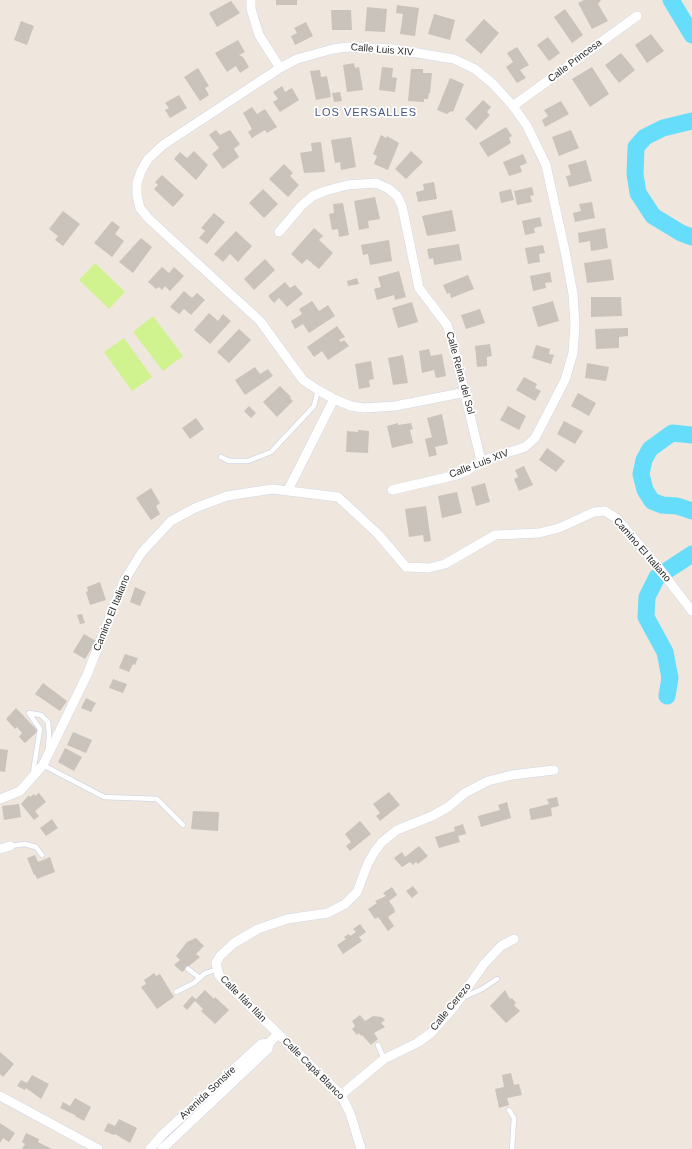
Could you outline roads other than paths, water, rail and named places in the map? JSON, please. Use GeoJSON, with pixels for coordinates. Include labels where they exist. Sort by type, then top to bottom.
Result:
{"type":"FeatureCollection","features":[{"type":"Feature","properties":{"kind":"street"},"geometry":{"type":"LineString","coordinates":[[251,0],[250,9],[259,35],[280,68]]}},
{"type":"Feature","properties":{"kind":"street","name":"Calle Princesa"},"geometry":{"type":"LineString","coordinates":[[513,106],[637,16]]}},
{"type":"Feature","properties":{"kind":"street","name":"Calle Luis XIV"},"geometry":{"type":"LineString","coordinates":[[392,490],[456,475],[468,470],[481,461],[524,447],[535,438],[565,380],[573,353],[575,325],[573,294],[546,165],[527,126],[513,106],[493,84],[475,69],[454,59],[393,49],[348,47],[313,53],[297,58],[163,145],[148,159],[141,171],[137,183],[137,195],[140,208],[148,218],[260,321],[303,380],[334,399],[351,406],[364,408],[383,408],[466,392]]}},
{"type":"Feature","properties":{"kind":"street","name":"Calle Reina del Sol"},"geometry":{"type":"LineString","coordinates":[[279,232],[302,205],[313,196],[325,190],[347,185],[376,183],[389,189],[397,196],[402,206],[420,288],[447,325],[466,392],[481,461]]}},
{"type":"Feature","properties":{"kind":"street"},"geometry":{"type":"LineString","coordinates":[[288,490],[334,399]]}},
{"type":"Feature","properties":{"kind":"street","name":"Camino El Italiano"},"geometry":{"type":"LineString","coordinates":[[0,799],[20,791],[45,761],[87,675],[124,581],[136,560],[150,541],[171,521],[182,514],[211,501],[241,493],[288,490],[338,497],[378,534],[406,567],[428,568],[445,564],[495,535],[539,533],[559,528],[594,512],[605,512],[616,518],[655,563],[692,611]]}},
{"type":"Feature","properties":{"kind":"street","name":"Calle Ilán Ilán"},"geometry":{"type":"LineString","coordinates":[[278,1034],[224,981],[217,969],[216,963],[220,956],[234,943],[258,929],[287,919],[328,913],[345,904],[357,892],[375,850],[382,842],[397,830],[432,816],[448,807],[465,793],[488,781],[512,775],[554,770]]}},
{"type":"Feature","properties":{"kind":"street"},"geometry":{"type":"LineString","coordinates":[[0,849],[10,846]]}},
{"type":"Feature","properties":{"kind":"street","name":"Calle Cerezo"},"geometry":{"type":"LineString","coordinates":[[341,1095],[384,1059],[417,1043],[431,1033],[492,955],[501,946],[514,939]]}},
{"type":"Feature","properties":{"kind":"street","name":"Avenida Sonsire"},"geometry":{"type":"LineString","coordinates":[[157,1147],[182,1130],[268,1049],[269,1043],[278,1034]]}},
{"type":"Feature","properties":{"kind":"street","name":"Calle Capá Blanco"},"geometry":{"type":"LineString","coordinates":[[278,1034],[341,1095],[350,1113],[361,1149]]}},
{"type":"Feature","properties":{"kind":"street","name":"Avenida Sonsire"},"geometry":{"type":"LineString","coordinates":[[157,1147],[175,1123],[261,1044],[269,1043]]}},
{"type":"Feature","properties":{"kind":"street"},"geometry":{"type":"LineString","coordinates":[[0,1096],[98,1149]]}},
{"type":"Feature","properties":{"kind":"street"},"geometry":{"type":"LineString","coordinates":[[175,1123],[182,1130]]}},
{"type":"Feature","properties":{"kind":"lane"},"geometry":{"type":"LineString","coordinates":[[221,457],[229,461],[248,461],[270,452],[314,406],[318,390]]}},
{"type":"Feature","properties":{"kind":"lane"},"geometry":{"type":"LineString","coordinates":[[33,777],[40,729],[29,713],[41,714],[48,722],[49,734],[45,761],[104,797],[157,799],[183,825]]}},
{"type":"Feature","properties":{"kind":"lane"},"geometry":{"type":"LineString","coordinates":[[10,846],[25,844],[36,847],[42,855]]}},
{"type":"Feature","properties":{"kind":"lane"},"geometry":{"type":"LineString","coordinates":[[188,969],[200,978]]}},
{"type":"Feature","properties":{"kind":"lane"},"geometry":{"type":"LineString","coordinates":[[176,992],[217,969]]}},
{"type":"Feature","properties":{"kind":"lane"},"geometry":{"type":"LineString","coordinates":[[459,999],[482,989],[497,979]]}},
{"type":"Feature","properties":{"kind":"lane"},"geometry":{"type":"LineString","coordinates":[[378,1045],[384,1059]]}},
{"type":"Feature","properties":{"kind":"lane"},"geometry":{"type":"LineString","coordinates":[[509,1110],[514,1118],[512,1149]]}},
{"type":"Feature","properties":{"kind":"waterway"},"geometry":{"type":"LineString","coordinates":[[671,0],[692,35]]}},
{"type":"Feature","properties":{"kind":"waterway"},"geometry":{"type":"LineString","coordinates":[[692,121],[663,128],[645,137],[636,147],[635,174],[638,193],[653,216],[681,233],[692,237]]}},
{"type":"Feature","properties":{"kind":"waterway"},"geometry":{"type":"LineString","coordinates":[[692,435],[672,433],[650,449],[644,460],[641,474],[645,490],[652,501],[662,505],[677,506],[692,511]]}},
{"type":"Feature","properties":{"kind":"waterway"},"geometry":{"type":"LineString","coordinates":[[667,696],[670,678],[665,652],[646,617],[647,597],[657,577],[692,554]]}},
{"type":"Feature","properties":{"kind":"district","name":"LOS VERSALLES"},"geometry":{"type":"Point","coordinates":[366,113]}}]}
